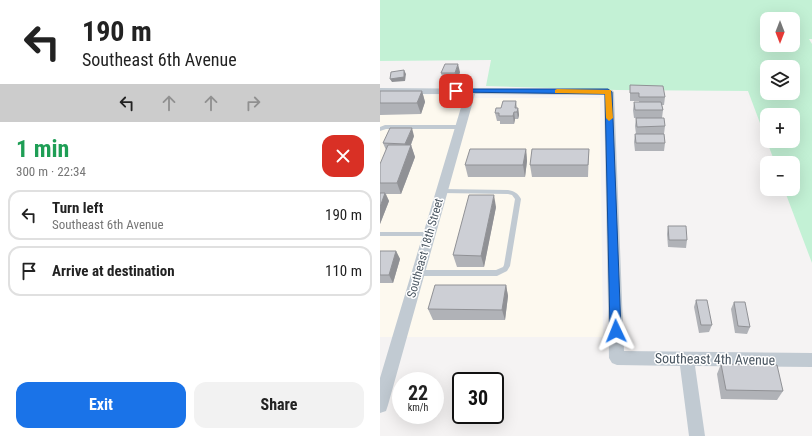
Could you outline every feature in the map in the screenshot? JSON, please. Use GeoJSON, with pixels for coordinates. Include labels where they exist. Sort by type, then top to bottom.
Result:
{"type":"FeatureCollection","features":[{"type":"Feature","properties":{"kind":"street"},"geometry":{"type":"LineString","coordinates":[[380,91],[471,91]]}},
{"type":"Feature","properties":{"kind":"street","name":"Southeast 4th Avenue"},"geometry":{"type":"LineString","coordinates":[[471,91],[608,92],[617,358],[812,360]]}},
{"type":"Feature","properties":{"kind":"street","name":"Southeast 18th Street"},"geometry":{"type":"LineString","coordinates":[[380,405],[471,91]]}},
{"type":"Feature","properties":{"kind":"street"},"geometry":{"type":"LineString","coordinates":[[687,359],[697,436]]}},
{"type":"Feature","properties":{"kind":"lane"},"geometry":{"type":"LineString","coordinates":[[380,129],[385,127],[460,127]]}},
{"type":"Feature","properties":{"kind":"lane"},"geometry":{"type":"LineString","coordinates":[[418,273],[497,273],[505,269],[507,266],[518,199],[517,196],[510,192],[442,191]]}},
{"type":"Feature","properties":{"kind":"lane"},"geometry":{"type":"LineString","coordinates":[[380,234],[429,234]]}},
{"type":"Feature","properties":{"kind":"shaded area"},"geometry":{"type":"Polygon","coordinates":[[[380,94],[457,95],[474,98],[600,98],[603,337],[380,337],[380,94]]]}},
{"type":"Feature","properties":{"kind":"green space"},"geometry":{"type":"Polygon","coordinates":[[[380,0],[812,0],[812,39],[809,39],[812,44],[812,263],[787,196],[800,196],[800,156],[772,156],[769,148],[800,148],[800,108],[760,108],[760,123],[748,91],[617,90],[486,86],[491,60],[380,61],[380,0]]]}},
{"type":"Feature","properties":{"kind":"building"},"geometry":{"type":"Polygon","coordinates":[[[445,64],[458,64],[455,73],[441,73],[445,64]]]}},
{"type":"Feature","properties":{"kind":"building"},"geometry":{"type":"Polygon","coordinates":[[[404,70],[404,77],[390,79],[391,72],[404,70]]]}},
{"type":"Feature","properties":{"kind":"building"},"geometry":{"type":"Polygon","coordinates":[[[630,85],[663,86],[665,97],[639,97],[639,93],[630,93],[630,85]]]}},
{"type":"Feature","properties":{"kind":"building"},"geometry":{"type":"Polygon","coordinates":[[[380,91],[422,91],[417,103],[380,103],[380,91]]]}},
{"type":"Feature","properties":{"kind":"building"},"geometry":{"type":"Polygon","coordinates":[[[503,101],[516,101],[515,108],[518,108],[517,112],[514,112],[513,116],[499,116],[499,113],[495,113],[496,108],[501,108],[503,101]]]}},
{"type":"Feature","properties":{"kind":"building"},"geometry":{"type":"Polygon","coordinates":[[[634,102],[661,102],[663,110],[635,110],[634,102]]]}},
{"type":"Feature","properties":{"kind":"building"},"geometry":{"type":"Polygon","coordinates":[[[636,118],[664,118],[665,126],[637,127],[636,118]]]}},
{"type":"Feature","properties":{"kind":"building"},"geometry":{"type":"Polygon","coordinates":[[[390,128],[412,128],[405,144],[383,143],[390,128]]]}},
{"type":"Feature","properties":{"kind":"building"},"geometry":{"type":"Polygon","coordinates":[[[635,134],[664,134],[665,143],[636,143],[635,134]]]}},
{"type":"Feature","properties":{"kind":"building"},"geometry":{"type":"Polygon","coordinates":[[[388,145],[411,145],[397,183],[380,183],[380,164],[388,145]]]}},
{"type":"Feature","properties":{"kind":"building"},"geometry":{"type":"Polygon","coordinates":[[[470,149],[526,149],[523,165],[465,165],[470,149]]]}},
{"type":"Feature","properties":{"kind":"building"},"geometry":{"type":"Polygon","coordinates":[[[532,149],[589,149],[588,165],[530,165],[532,149]]]}},
{"type":"Feature","properties":{"kind":"building"},"geometry":{"type":"Polygon","coordinates":[[[380,193],[385,193],[380,207],[380,193]]]}},
{"type":"Feature","properties":{"kind":"building"},"geometry":{"type":"Polygon","coordinates":[[[469,195],[494,195],[481,256],[453,255],[469,195]]]}},
{"type":"Feature","properties":{"kind":"building"},"geometry":{"type":"Polygon","coordinates":[[[668,226],[686,226],[687,240],[669,240],[668,226]]]}},
{"type":"Feature","properties":{"kind":"building"},"geometry":{"type":"Polygon","coordinates":[[[380,251],[396,251],[389,275],[380,275],[380,251]]]}},
{"type":"Feature","properties":{"kind":"building"},"geometry":{"type":"Polygon","coordinates":[[[435,285],[506,285],[502,310],[428,309],[435,285]]]}},
{"type":"Feature","properties":{"kind":"building"},"geometry":{"type":"Polygon","coordinates":[[[696,300],[707,300],[712,325],[701,325],[696,300]]]}},
{"type":"Feature","properties":{"kind":"building"},"geometry":{"type":"Polygon","coordinates":[[[734,302],[745,302],[750,327],[738,326],[734,302]]]}},
{"type":"Feature","properties":{"kind":"building"},"geometry":{"type":"Polygon","coordinates":[[[721,364],[777,365],[783,391],[726,390],[721,364]]]}},
{"type":"Feature","properties":{"kind":"slow traffic"},"geometry":{"type":"LineString","coordinates":[[557,91],[608,92],[609,118]]}},
{"type":"Feature","properties":{"kind":"route"},"geometry":{"type":"LineString","coordinates":[[456,91],[608,92],[616,331]]}}]}
